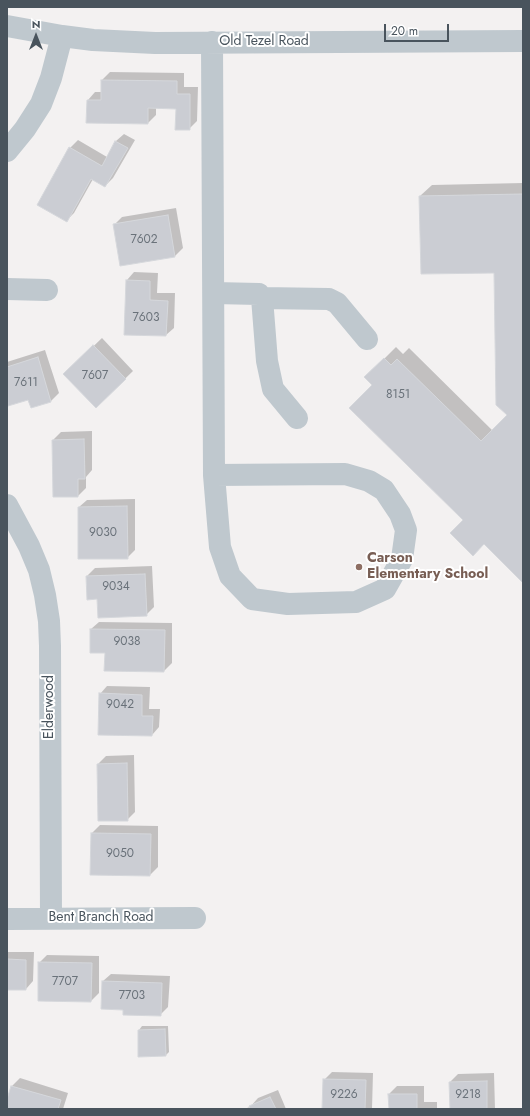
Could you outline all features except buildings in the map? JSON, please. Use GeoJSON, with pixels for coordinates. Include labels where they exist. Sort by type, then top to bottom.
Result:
{"type":"FeatureCollection","features":[{"type":"Feature","properties":{"kind":"street","name":"Old Tezel Road"},"geometry":{"type":"LineString","coordinates":[[7,26],[20,30],[93,40],[148,42],[523,41]]}},
{"type":"Feature","properties":{"kind":"street"},"geometry":{"type":"LineString","coordinates":[[7,151],[25,129],[41,104],[51,78],[62,36]]}},
{"type":"Feature","properties":{"kind":"street"},"geometry":{"type":"LineString","coordinates":[[212,42],[214,475],[220,547],[230,576],[252,598],[288,604],[356,602],[385,589],[402,559],[406,530],[400,514],[384,490],[369,481],[345,474],[214,475]]}},
{"type":"Feature","properties":{"kind":"street"},"geometry":{"type":"LineString","coordinates":[[7,290],[47,290]]}},
{"type":"Feature","properties":{"kind":"street"},"geometry":{"type":"LineString","coordinates":[[214,293],[259,294],[262,298],[267,361],[273,390],[297,418]]}},
{"type":"Feature","properties":{"kind":"street"},"geometry":{"type":"LineString","coordinates":[[262,298],[317,299],[329,300],[337,303],[367,339]]}},
{"type":"Feature","properties":{"kind":"street","name":"Elderwood"},"geometry":{"type":"LineString","coordinates":[[7,505],[30,546],[39,570],[49,621],[51,918]]}},
{"type":"Feature","properties":{"kind":"street","name":"Bent Branch Road"},"geometry":{"type":"LineString","coordinates":[[7,919],[196,918]]}},
{"type":"Feature","properties":{"kind":"place","name":"Carson Elementary School"},"geometry":{"type":"Point","coordinates":[359,567]}}]}
